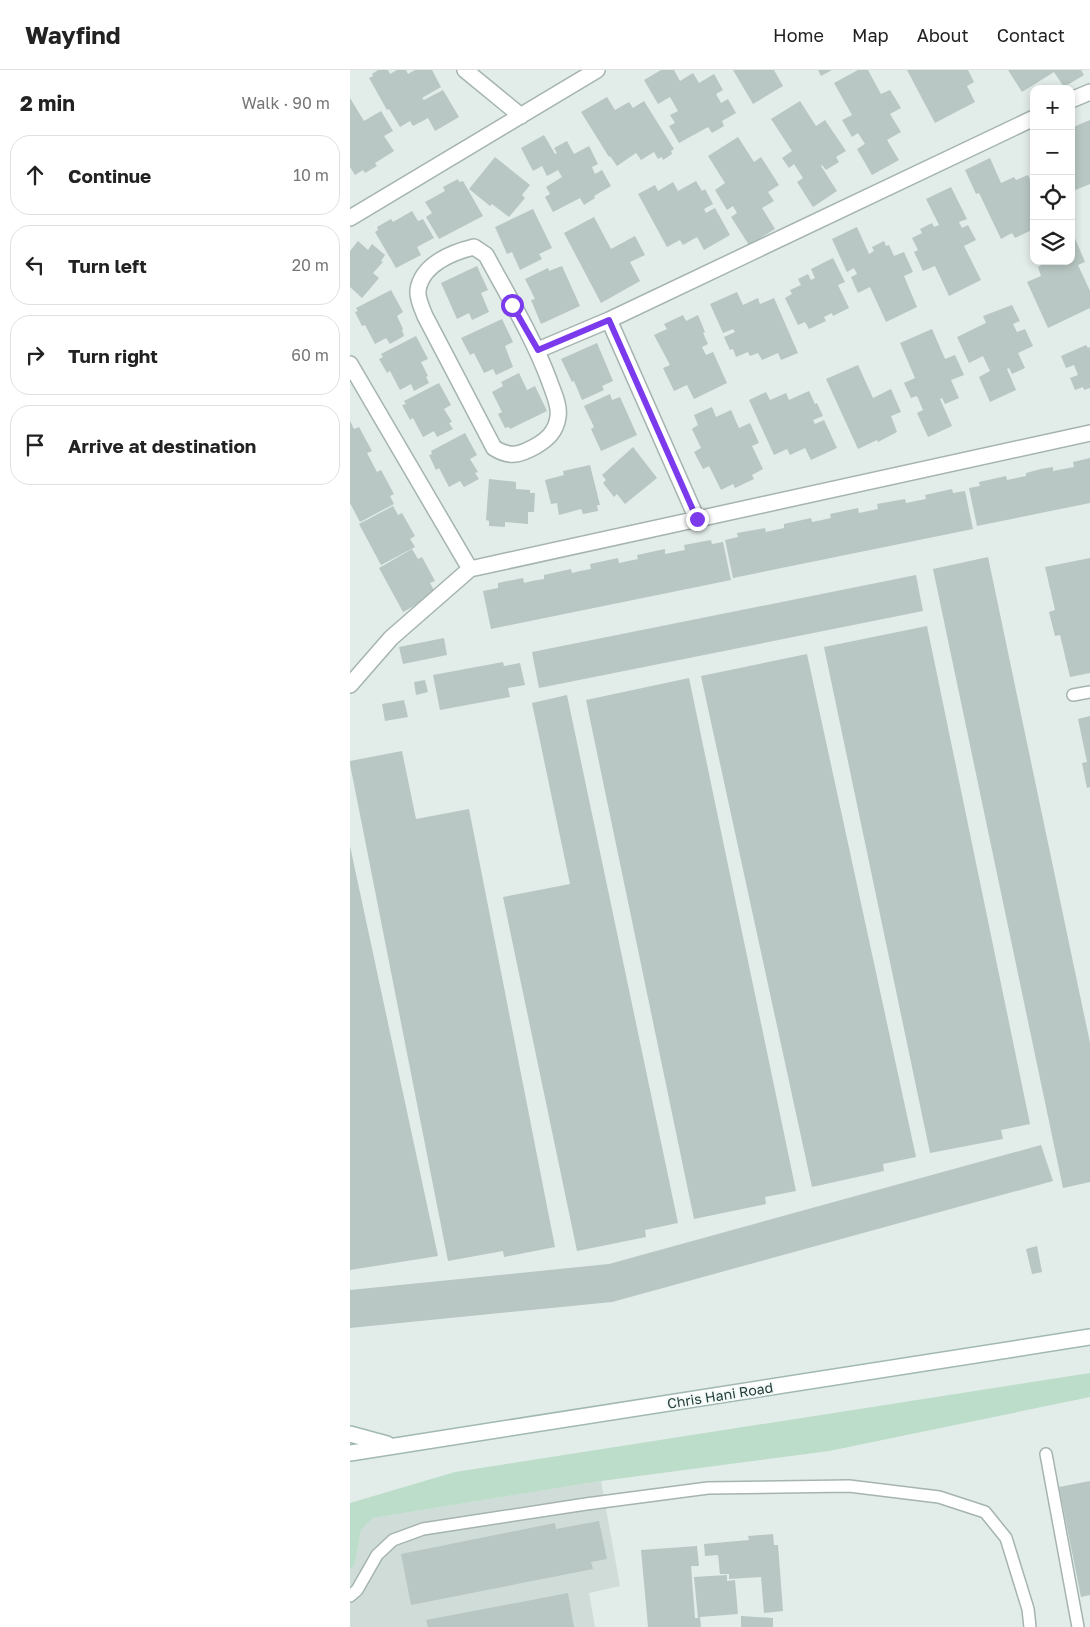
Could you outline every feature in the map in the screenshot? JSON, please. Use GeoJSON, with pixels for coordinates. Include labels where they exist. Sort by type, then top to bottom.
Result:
{"type":"FeatureCollection","features":[{"type":"Feature","properties":{"kind":"street"},"geometry":{"type":"LineString","coordinates":[[465,70],[521,116]]}},
{"type":"Feature","properties":{"kind":"street"},"geometry":{"type":"LineString","coordinates":[[350,218],[598,70]]}},
{"type":"Feature","properties":{"kind":"street"},"geometry":{"type":"LineString","coordinates":[[1075,98],[1090,92]]}},
{"type":"Feature","properties":{"kind":"street"},"geometry":{"type":"LineString","coordinates":[[538,350],[609,320],[1030,120]]}},
{"type":"Feature","properties":{"kind":"street"},"geometry":{"type":"LineString","coordinates":[[474,247],[482,251],[486,255],[538,350],[556,400],[558,415],[555,428],[548,438],[535,447],[516,455],[505,454],[494,448],[425,316],[419,301],[418,290],[423,276],[437,262],[460,251],[474,247]]}},
{"type":"Feature","properties":{"kind":"street"},"geometry":{"type":"LineString","coordinates":[[609,320],[697,519]]}},
{"type":"Feature","properties":{"kind":"street"},"geometry":{"type":"LineString","coordinates":[[350,364],[470,569]]}},
{"type":"Feature","properties":{"kind":"street"},"geometry":{"type":"LineString","coordinates":[[350,685],[391,638],[470,569],[1090,433]]}},
{"type":"Feature","properties":{"kind":"street","name":"Chris Hani Road"},"geometry":{"type":"LineString","coordinates":[[350,1454],[1090,1337]]}},
{"type":"Feature","properties":{"kind":"street"},"geometry":{"type":"LineString","coordinates":[[350,1434],[375,1442],[398,1446]]}},
{"type":"Feature","properties":{"kind":"street"},"geometry":{"type":"LineString","coordinates":[[350,1461],[369,1450]]}},
{"type":"Feature","properties":{"kind":"lane"},"geometry":{"type":"LineString","coordinates":[[1074,696],[1090,692]]}},
{"type":"Feature","properties":{"kind":"lane"},"geometry":{"type":"LineString","coordinates":[[1046,1454],[1078,1627]]}},
{"type":"Feature","properties":{"kind":"lane"},"geometry":{"type":"LineString","coordinates":[[350,1596],[357,1590],[377,1555],[393,1540],[423,1529],[577,1505],[708,1488],[849,1486],[939,1497],[985,1512],[1006,1538],[1028,1609],[1030,1627]]}},
{"type":"Feature","properties":{"kind":"shaded area"},"geometry":{"type":"Polygon","coordinates":[[[601,1481],[620,1586],[589,1593],[595,1627],[350,1627],[350,1570],[355,1564],[361,1530],[373,1518],[601,1481]]]}},
{"type":"Feature","properties":{"kind":"green space"},"geometry":{"type":"Polygon","coordinates":[[[1090,1373],[1090,1397],[829,1451],[601,1481],[373,1518],[361,1530],[355,1564],[350,1570],[350,1503],[455,1472],[1090,1373]]]}},
{"type":"Feature","properties":{"kind":"building"},"geometry":{"type":"Polygon","coordinates":[[[378,70],[388,70],[390,74],[397,70],[406,70],[408,74],[415,70],[432,70],[441,87],[422,98],[424,100],[443,90],[459,117],[435,131],[428,118],[413,126],[410,121],[400,127],[389,109],[387,110],[369,78],[378,70]]]}},
{"type":"Feature","properties":{"kind":"building"},"geometry":{"type":"Polygon","coordinates":[[[661,70],[674,70],[680,81],[693,73],[699,83],[714,74],[723,90],[716,94],[721,103],[728,99],[736,113],[722,121],[724,126],[712,133],[708,127],[679,143],[669,126],[675,123],[670,115],[678,111],[670,97],[658,104],[644,80],[661,70]]]}},
{"type":"Feature","properties":{"kind":"building"},"geometry":{"type":"Polygon","coordinates":[[[733,70],[774,70],[783,86],[753,104],[733,70]]]}},
{"type":"Feature","properties":{"kind":"building"},"geometry":{"type":"Polygon","coordinates":[[[818,70],[832,70],[821,76],[818,70]]]}},
{"type":"Feature","properties":{"kind":"building"},"geometry":{"type":"Polygon","coordinates":[[[858,70],[868,70],[881,94],[890,90],[901,108],[890,114],[901,132],[887,140],[899,160],[872,175],[857,149],[865,144],[858,133],[852,137],[842,120],[852,115],[834,83],[858,70]]]}},
{"type":"Feature","properties":{"kind":"building"},"geometry":{"type":"Polygon","coordinates":[[[907,70],[968,70],[974,82],[967,86],[975,102],[935,123],[907,70]]]}},
{"type":"Feature","properties":{"kind":"building"},"geometry":{"type":"Polygon","coordinates":[[[1008,70],[1081,70],[1084,75],[1067,85],[1063,85],[1054,72],[1033,85],[1030,85],[1030,87],[1022,92],[1008,70]]]}},
{"type":"Feature","properties":{"kind":"building"},"geometry":{"type":"Polygon","coordinates":[[[607,97],[615,110],[629,102],[633,108],[644,101],[674,149],[671,151],[672,154],[663,160],[662,157],[658,159],[654,152],[641,160],[636,153],[617,166],[609,157],[581,112],[607,97]]]}},
{"type":"Feature","properties":{"kind":"building"},"geometry":{"type":"Polygon","coordinates":[[[350,98],[364,121],[381,111],[393,131],[384,136],[394,151],[375,163],[377,166],[365,173],[363,170],[355,175],[350,167],[350,98]]]}},
{"type":"Feature","properties":{"kind":"building"},"geometry":{"type":"Polygon","coordinates":[[[800,101],[816,126],[825,120],[846,151],[836,157],[839,162],[826,170],[821,166],[837,191],[813,207],[797,182],[803,178],[794,164],[789,168],[782,158],[792,151],[771,119],[800,101]]]}},
{"type":"Feature","properties":{"kind":"building"},"geometry":{"type":"Polygon","coordinates":[[[1090,120],[1090,184],[1075,190],[1075,130],[1075,126],[1090,120]]]}},
{"type":"Feature","properties":{"kind":"building"},"geometry":{"type":"Polygon","coordinates":[[[544,135],[555,154],[557,153],[554,148],[567,141],[574,154],[589,146],[598,164],[592,167],[595,174],[602,170],[611,186],[594,196],[595,198],[584,205],[580,198],[553,212],[545,197],[550,194],[546,187],[562,177],[558,170],[547,176],[542,166],[533,171],[521,148],[544,135]]]}},
{"type":"Feature","properties":{"kind":"building"},"geometry":{"type":"Polygon","coordinates":[[[738,137],[754,162],[761,157],[779,185],[768,192],[774,201],[762,208],[775,229],[749,245],[731,217],[737,213],[733,206],[727,210],[715,190],[725,183],[708,156],[738,137]]]}},
{"type":"Feature","properties":{"kind":"building"},"geometry":{"type":"Polygon","coordinates":[[[495,157],[530,185],[522,195],[525,198],[509,217],[492,204],[490,206],[469,189],[495,157]]]}},
{"type":"Feature","properties":{"kind":"building"},"geometry":{"type":"Polygon","coordinates":[[[990,158],[1001,183],[1014,177],[1016,180],[1028,175],[1030,179],[1030,231],[1015,238],[1012,233],[1001,239],[979,193],[976,194],[965,170],[990,158]]]}},
{"type":"Feature","properties":{"kind":"building"},"geometry":{"type":"Polygon","coordinates":[[[458,179],[459,182],[463,181],[483,216],[439,239],[426,217],[432,213],[425,202],[445,191],[443,187],[458,179]]]}},
{"type":"Feature","properties":{"kind":"building"},"geometry":{"type":"Polygon","coordinates":[[[696,181],[702,191],[705,189],[713,204],[704,209],[706,213],[715,208],[730,235],[704,250],[697,237],[683,245],[680,240],[667,247],[638,194],[655,185],[658,191],[673,182],[678,191],[696,181]]]}},
{"type":"Feature","properties":{"kind":"building"},"geometry":{"type":"Polygon","coordinates":[[[951,187],[967,219],[959,222],[962,228],[968,225],[976,240],[964,246],[981,280],[949,296],[935,266],[923,271],[914,252],[918,250],[912,238],[922,233],[920,229],[932,223],[934,227],[939,225],[926,199],[951,187]]]}},
{"type":"Feature","properties":{"kind":"building"},"geometry":{"type":"Polygon","coordinates":[[[533,209],[552,248],[539,254],[542,259],[520,270],[512,252],[507,254],[495,227],[533,209]]]}},
{"type":"Feature","properties":{"kind":"building"},"geometry":{"type":"Polygon","coordinates":[[[412,211],[418,221],[423,219],[434,238],[417,247],[421,255],[396,268],[375,232],[378,230],[377,227],[391,219],[393,222],[412,211]]]}},
{"type":"Feature","properties":{"kind":"building"},"geometry":{"type":"Polygon","coordinates":[[[594,217],[611,249],[635,236],[645,255],[630,262],[640,281],[601,303],[564,233],[594,217]]]}},
{"type":"Feature","properties":{"kind":"building"},"geometry":{"type":"Polygon","coordinates":[[[857,227],[869,254],[874,251],[872,247],[884,241],[886,246],[889,245],[894,256],[904,252],[913,272],[904,276],[917,307],[886,322],[870,287],[858,293],[851,277],[857,274],[854,268],[847,272],[832,239],[857,227]]]}},
{"type":"Feature","properties":{"kind":"building"},"geometry":{"type":"Polygon","coordinates":[[[1075,238],[1085,262],[1078,265],[1090,291],[1090,308],[1048,328],[1027,282],[1041,276],[1038,267],[1042,265],[1075,265],[1075,238]]]}},
{"type":"Feature","properties":{"kind":"building"},"geometry":{"type":"Polygon","coordinates":[[[358,241],[368,250],[372,244],[385,255],[381,261],[383,262],[373,273],[379,278],[362,298],[350,287],[350,251],[358,241]]]}},
{"type":"Feature","properties":{"kind":"building"},"geometry":{"type":"Polygon","coordinates":[[[833,258],[845,282],[838,285],[849,308],[833,316],[832,313],[824,317],[826,321],[809,329],[805,322],[798,325],[785,298],[792,294],[790,290],[801,285],[798,279],[808,274],[811,280],[815,278],[811,269],[833,258]]]}},
{"type":"Feature","properties":{"kind":"building"},"geometry":{"type":"Polygon","coordinates":[[[477,266],[488,290],[481,293],[489,312],[472,320],[469,313],[457,319],[441,283],[477,266]]]}},
{"type":"Feature","properties":{"kind":"building"},"geometry":{"type":"Polygon","coordinates":[[[562,266],[580,306],[541,324],[531,300],[535,299],[525,279],[548,268],[549,271],[562,266]]]}},
{"type":"Feature","properties":{"kind":"building"},"geometry":{"type":"Polygon","coordinates":[[[391,290],[403,312],[397,316],[404,336],[390,344],[386,338],[375,344],[365,325],[362,326],[355,312],[358,311],[356,308],[391,290]]]}},
{"type":"Feature","properties":{"kind":"building"},"geometry":{"type":"Polygon","coordinates":[[[737,292],[743,305],[758,298],[760,304],[774,298],[798,353],[781,360],[778,353],[762,360],[758,353],[750,356],[748,352],[736,357],[733,349],[730,350],[724,337],[735,332],[733,329],[723,333],[710,304],[737,292]]]}},
{"type":"Feature","properties":{"kind":"building"},"geometry":{"type":"Polygon","coordinates":[[[1012,305],[1020,321],[1013,324],[1017,332],[1025,329],[1033,346],[1018,353],[1025,368],[1012,374],[1009,368],[1007,369],[1016,390],[990,402],[979,377],[990,371],[983,356],[969,363],[957,337],[986,323],[983,316],[1012,305]]]}},
{"type":"Feature","properties":{"kind":"building"},"geometry":{"type":"Polygon","coordinates":[[[683,315],[686,321],[698,315],[708,344],[702,347],[706,355],[713,352],[727,383],[694,399],[687,385],[674,391],[663,368],[670,365],[654,335],[667,329],[664,324],[683,315]]]}},
{"type":"Feature","properties":{"kind":"building"},"geometry":{"type":"Polygon","coordinates":[[[502,319],[513,342],[505,346],[513,367],[496,375],[493,369],[484,373],[474,353],[470,355],[461,338],[502,319]]]}},
{"type":"Feature","properties":{"kind":"building"},"geometry":{"type":"Polygon","coordinates":[[[932,329],[945,359],[955,355],[964,375],[951,380],[959,398],[945,404],[942,398],[940,399],[952,426],[928,437],[917,413],[923,410],[917,396],[911,398],[904,383],[915,378],[900,343],[932,329]]]}},
{"type":"Feature","properties":{"kind":"building"},"geometry":{"type":"Polygon","coordinates":[[[416,336],[428,359],[421,362],[428,376],[426,377],[429,383],[414,391],[411,384],[400,390],[390,371],[387,373],[379,359],[383,357],[381,354],[416,336]]]}},
{"type":"Feature","properties":{"kind":"building"},"geometry":{"type":"Polygon","coordinates":[[[597,343],[613,381],[602,386],[604,390],[582,400],[574,381],[572,382],[561,359],[597,343]]]}},
{"type":"Feature","properties":{"kind":"building"},"geometry":{"type":"Polygon","coordinates":[[[1086,345],[1088,348],[1090,347],[1090,388],[1084,390],[1083,387],[1075,390],[1070,378],[1078,375],[1074,365],[1066,368],[1061,356],[1086,345]]]}},
{"type":"Feature","properties":{"kind":"building"},"geometry":{"type":"Polygon","coordinates":[[[858,365],[873,398],[891,389],[901,412],[891,416],[897,432],[878,442],[877,440],[858,449],[826,379],[858,365]]]}},
{"type":"Feature","properties":{"kind":"building"},"geometry":{"type":"Polygon","coordinates":[[[519,373],[527,390],[535,386],[547,411],[510,429],[509,427],[505,428],[498,414],[502,412],[492,392],[503,386],[501,382],[519,373]]]}},
{"type":"Feature","properties":{"kind":"building"},"geometry":{"type":"Polygon","coordinates":[[[439,383],[451,405],[444,409],[452,422],[449,423],[453,429],[437,437],[434,431],[423,437],[413,418],[410,420],[402,405],[406,404],[404,401],[439,383]]]}},
{"type":"Feature","properties":{"kind":"building"},"geometry":{"type":"Polygon","coordinates":[[[809,391],[823,416],[813,420],[815,424],[824,420],[837,448],[811,460],[805,448],[790,455],[787,449],[774,455],[749,400],[766,392],[770,400],[786,393],[789,400],[809,391]]]}},
{"type":"Feature","properties":{"kind":"building"},"geometry":{"type":"Polygon","coordinates":[[[610,394],[612,400],[620,397],[637,435],[601,451],[591,429],[594,427],[584,406],[610,394]]]}},
{"type":"Feature","properties":{"kind":"building"},"geometry":{"type":"Polygon","coordinates":[[[712,407],[716,417],[731,410],[739,428],[750,423],[759,443],[752,446],[763,469],[752,475],[754,479],[735,488],[733,484],[721,490],[709,466],[703,469],[694,452],[701,448],[692,429],[698,425],[694,415],[712,407]]]}},
{"type":"Feature","properties":{"kind":"building"},"geometry":{"type":"Polygon","coordinates":[[[350,421],[354,429],[359,427],[372,451],[367,453],[377,472],[381,470],[394,494],[390,496],[394,504],[360,522],[350,503],[350,421]]]}},
{"type":"Feature","properties":{"kind":"building"},"geometry":{"type":"Polygon","coordinates":[[[465,433],[477,455],[470,459],[478,472],[475,473],[479,479],[464,487],[460,481],[449,487],[439,468],[436,470],[429,455],[432,454],[431,451],[465,433]]]}},
{"type":"Feature","properties":{"kind":"building"},"geometry":{"type":"Polygon","coordinates":[[[633,447],[657,478],[625,504],[617,494],[614,497],[603,483],[606,480],[602,475],[633,447]]]}},
{"type":"Feature","properties":{"kind":"building"},"geometry":{"type":"Polygon","coordinates":[[[1090,458],[1090,503],[977,526],[969,488],[980,486],[979,482],[1006,476],[1007,480],[1026,476],[1026,473],[1041,469],[1053,467],[1053,471],[1074,467],[1073,462],[1090,458]]]}},
{"type":"Feature","properties":{"kind":"building"},"geometry":{"type":"Polygon","coordinates":[[[590,465],[600,505],[597,505],[598,511],[583,514],[581,509],[559,515],[557,503],[551,504],[545,480],[564,475],[563,471],[590,465]]]}},
{"type":"Feature","properties":{"kind":"building"},"geometry":{"type":"Polygon","coordinates":[[[489,479],[516,482],[516,489],[530,490],[530,493],[535,493],[534,512],[528,512],[528,524],[505,522],[505,527],[489,526],[489,521],[486,520],[489,479]]]}},
{"type":"Feature","properties":{"kind":"building"},"geometry":{"type":"Polygon","coordinates":[[[952,489],[953,493],[965,491],[973,529],[733,578],[725,540],[738,537],[737,533],[765,528],[766,532],[784,528],[784,524],[811,518],[812,522],[822,520],[831,518],[830,514],[858,508],[859,513],[878,509],[877,504],[905,499],[906,503],[926,499],[925,495],[952,489]]]}},
{"type":"Feature","properties":{"kind":"building"},"geometry":{"type":"Polygon","coordinates":[[[393,506],[398,515],[402,513],[415,536],[410,539],[415,547],[381,565],[359,524],[393,506]]]}},
{"type":"Feature","properties":{"kind":"building"},"geometry":{"type":"Polygon","coordinates":[[[711,540],[712,544],[723,542],[731,580],[491,629],[483,591],[498,588],[498,583],[523,578],[524,583],[544,579],[544,575],[571,569],[572,573],[591,569],[590,564],[618,558],[619,563],[638,559],[637,555],[665,549],[665,554],[685,550],[684,545],[711,540]]]}},
{"type":"Feature","properties":{"kind":"building"},"geometry":{"type":"Polygon","coordinates":[[[412,549],[418,559],[422,557],[435,581],[430,583],[436,594],[403,612],[379,568],[412,549]]]}},
{"type":"Feature","properties":{"kind":"building"},"geometry":{"type":"Polygon","coordinates":[[[988,557],[1090,1043],[1090,1182],[1063,1188],[933,569],[988,557]]]}},
{"type":"Feature","properties":{"kind":"building"},"geometry":{"type":"Polygon","coordinates":[[[1090,558],[1090,673],[1070,677],[1060,635],[1055,636],[1049,612],[1055,610],[1045,567],[1090,558]]]}},
{"type":"Feature","properties":{"kind":"building"},"geometry":{"type":"Polygon","coordinates":[[[916,575],[923,611],[539,688],[532,652],[916,575]]]}},
{"type":"Feature","properties":{"kind":"building"},"geometry":{"type":"Polygon","coordinates":[[[927,626],[1030,1124],[1001,1130],[1003,1139],[930,1153],[824,647],[927,626]]]}},
{"type":"Feature","properties":{"kind":"building"},"geometry":{"type":"Polygon","coordinates":[[[444,638],[447,655],[403,664],[399,647],[444,638]]]}},
{"type":"Feature","properties":{"kind":"building"},"geometry":{"type":"Polygon","coordinates":[[[807,654],[916,1157],[883,1164],[884,1171],[812,1187],[701,676],[807,654]]]}},
{"type":"Feature","properties":{"kind":"building"},"geometry":{"type":"Polygon","coordinates":[[[503,662],[504,666],[520,663],[525,685],[508,688],[510,697],[440,710],[433,675],[503,662]]]}},
{"type":"Feature","properties":{"kind":"building"},"geometry":{"type":"Polygon","coordinates":[[[689,678],[796,1191],[765,1197],[766,1204],[694,1219],[586,700],[689,678]]]}},
{"type":"Feature","properties":{"kind":"building"},"geometry":{"type":"Polygon","coordinates":[[[425,680],[428,692],[416,695],[414,682],[425,680]]]}},
{"type":"Feature","properties":{"kind":"building"},"geometry":{"type":"Polygon","coordinates":[[[567,695],[678,1223],[645,1230],[646,1237],[577,1251],[503,897],[570,884],[532,703],[567,695]]]}},
{"type":"Feature","properties":{"kind":"building"},"geometry":{"type":"Polygon","coordinates":[[[404,700],[408,717],[385,721],[382,704],[404,700]]]}},
{"type":"Feature","properties":{"kind":"building"},"geometry":{"type":"Polygon","coordinates":[[[1090,716],[1090,787],[1087,788],[1082,763],[1087,762],[1078,719],[1090,716]]]}},
{"type":"Feature","properties":{"kind":"building"},"geometry":{"type":"Polygon","coordinates":[[[402,751],[416,819],[469,809],[555,1247],[504,1257],[503,1251],[448,1261],[350,764],[350,761],[402,751]]]}},
{"type":"Feature","properties":{"kind":"building"},"geometry":{"type":"Polygon","coordinates":[[[350,846],[438,1256],[350,1270],[350,846]]]}},
{"type":"Feature","properties":{"kind":"building"},"geometry":{"type":"Polygon","coordinates":[[[1041,1145],[1053,1181],[612,1302],[350,1328],[350,1290],[609,1264],[1041,1145]]]}},
{"type":"Feature","properties":{"kind":"building"},"geometry":{"type":"Polygon","coordinates":[[[1037,1246],[1042,1272],[1032,1274],[1026,1249],[1037,1246]]]}},
{"type":"Feature","properties":{"kind":"building"},"geometry":{"type":"Polygon","coordinates":[[[1090,1481],[1090,1595],[1081,1597],[1059,1487],[1090,1481]]]}},
{"type":"Feature","properties":{"kind":"building"},"geometry":{"type":"Polygon","coordinates":[[[599,1521],[607,1559],[591,1562],[593,1569],[411,1605],[401,1554],[555,1523],[556,1529],[599,1521]]]}},
{"type":"Feature","properties":{"kind":"building"},"geometry":{"type":"Polygon","coordinates":[[[773,1534],[774,1545],[778,1545],[783,1611],[764,1613],[761,1577],[729,1579],[729,1574],[720,1574],[718,1555],[705,1556],[704,1544],[749,1540],[748,1536],[773,1534]]]}},
{"type":"Feature","properties":{"kind":"building"},"geometry":{"type":"Polygon","coordinates":[[[697,1546],[699,1566],[691,1566],[695,1618],[698,1618],[694,1577],[727,1575],[727,1581],[735,1580],[738,1614],[700,1617],[701,1627],[648,1627],[641,1550],[697,1546]]]}},
{"type":"Feature","properties":{"kind":"building"},"geometry":{"type":"Polygon","coordinates":[[[568,1593],[574,1627],[428,1627],[426,1620],[568,1593]]]}},
{"type":"Feature","properties":{"kind":"building"},"geometry":{"type":"Polygon","coordinates":[[[741,1616],[773,1618],[773,1627],[741,1627],[741,1616]]]}},
{"type":"Feature","properties":{"kind":"route"},"geometry":{"type":"LineString","coordinates":[[512,305],[538,350],[609,320],[697,519]]}}]}
